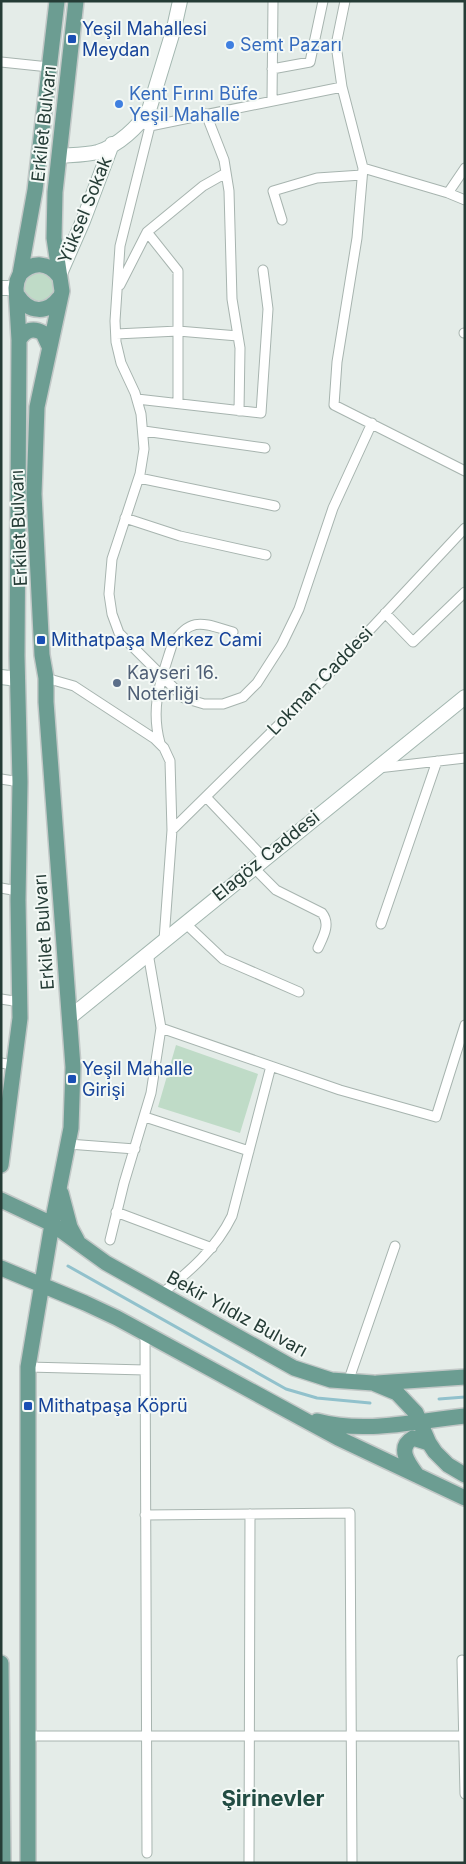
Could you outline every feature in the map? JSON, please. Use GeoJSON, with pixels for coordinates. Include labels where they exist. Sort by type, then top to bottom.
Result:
{"type":"FeatureCollection","features":[{"type":"Feature","properties":{"kind":"main road","name":"Erkilet Bulvarı"},"geometry":{"type":"LineString","coordinates":[[1,1165],[10,1098],[7,1064],[20,1018],[17,492],[19,340],[14,286],[35,190],[58,1]]}},
{"type":"Feature","properties":{"kind":"main road","name":"Erkilet Bulvarı"},"geometry":{"type":"LineString","coordinates":[[28,1863],[28,1367],[52,1224],[71,1128],[72,1067],[46,678],[42,655],[34,494],[37,407],[62,291],[54,238],[55,192],[76,1]]}},
{"type":"Feature","properties":{"kind":"main road"},"geometry":{"type":"LineString","coordinates":[[59,276],[48,266],[40,264],[26,268],[14,286],[27,307],[42,310],[55,304],[59,298]]}},
{"type":"Feature","properties":{"kind":"main road"},"geometry":{"type":"LineString","coordinates":[[19,340],[23,333],[34,330],[43,333],[49,346]]}},
{"type":"Feature","properties":{"kind":"main road"},"geometry":{"type":"LineString","coordinates":[[1,1114],[10,1098]]}},
{"type":"Feature","properties":{"kind":"main road"},"geometry":{"type":"LineString","coordinates":[[60,1185],[65,1213],[79,1243]]}},
{"type":"Feature","properties":{"kind":"main road","name":"Bekir Yıldız Bulvarı"},"geometry":{"type":"LineString","coordinates":[[1,1200],[52,1224],[106,1263],[294,1368],[319,1377],[348,1382],[373,1383],[389,1389],[404,1398],[416,1413],[429,1442],[448,1465],[465,1475]]}},
{"type":"Feature","properties":{"kind":"main road"},"geometry":{"type":"LineString","coordinates":[[1,1268],[85,1302],[338,1438],[465,1498]]}},
{"type":"Feature","properties":{"kind":"main road"},"geometry":{"type":"LineString","coordinates":[[373,1383],[465,1377]]}},
{"type":"Feature","properties":{"kind":"main road"},"geometry":{"type":"LineString","coordinates":[[294,1414],[323,1423],[355,1427],[387,1426],[465,1416]]}},
{"type":"Feature","properties":{"kind":"main road"},"geometry":{"type":"LineString","coordinates":[[417,1476],[406,1459],[404,1447],[413,1438],[429,1442]]}},
{"type":"Feature","properties":{"kind":"main road"},"geometry":{"type":"LineString","coordinates":[[1,1663],[3,1863]]}},
{"type":"Feature","properties":{"kind":"street","name":"Yüksel Sokak"},"geometry":{"type":"LineString","coordinates":[[59,156],[98,152],[145,125],[174,28],[180,1]]}},
{"type":"Feature","properties":{"kind":"street"},"geometry":{"type":"LineString","coordinates":[[272,100],[273,1]]}},
{"type":"Feature","properties":{"kind":"street"},"geometry":{"type":"LineString","coordinates":[[272,69],[310,62],[323,1]]}},
{"type":"Feature","properties":{"kind":"street"},"geometry":{"type":"LineString","coordinates":[[345,1],[336,45],[342,86],[362,172],[357,238],[337,362],[334,405],[465,471]]}},
{"type":"Feature","properties":{"kind":"street"},"geometry":{"type":"LineString","coordinates":[[1,62],[49,67]]}},
{"type":"Feature","properties":{"kind":"street"},"geometry":{"type":"LineString","coordinates":[[342,86],[145,125],[120,246],[116,334],[120,363],[137,399],[144,431],[144,449],[139,478],[116,546],[110,573],[109,594],[112,614],[119,633],[184,698],[210,705],[223,704],[236,700],[253,688],[282,644],[299,609],[333,508],[372,424]]}},
{"type":"Feature","properties":{"kind":"street"},"geometry":{"type":"LineString","coordinates":[[206,114],[224,160],[229,191],[232,299],[240,348],[238,411]]}},
{"type":"Feature","properties":{"kind":"street","name":"Yüksel Sokak"},"geometry":{"type":"LineString","coordinates":[[59,276],[83,221],[112,144]]}},
{"type":"Feature","properties":{"kind":"street"},"geometry":{"type":"LineString","coordinates":[[55,192],[64,169],[70,164],[98,152]]}},
{"type":"Feature","properties":{"kind":"street"},"geometry":{"type":"LineString","coordinates":[[448,193],[465,168]]}},
{"type":"Feature","properties":{"kind":"street"},"geometry":{"type":"LineString","coordinates":[[282,220],[273,191],[317,178],[362,172],[448,193],[465,200]]}},
{"type":"Feature","properties":{"kind":"street"},"geometry":{"type":"LineString","coordinates":[[118,290],[147,232],[203,186],[226,173]]}},
{"type":"Feature","properties":{"kind":"street"},"geometry":{"type":"LineString","coordinates":[[147,232],[178,271],[178,402]]}},
{"type":"Feature","properties":{"kind":"street"},"geometry":{"type":"LineString","coordinates":[[137,399],[261,412],[268,309],[263,270]]}},
{"type":"Feature","properties":{"kind":"street"},"geometry":{"type":"LineString","coordinates":[[116,334],[178,331],[238,336]]}},
{"type":"Feature","properties":{"kind":"street"},"geometry":{"type":"LineString","coordinates":[[144,431],[265,448]]}},
{"type":"Feature","properties":{"kind":"street"},"geometry":{"type":"LineString","coordinates":[[139,478],[275,506]]}},
{"type":"Feature","properties":{"kind":"street"},"geometry":{"type":"LineString","coordinates":[[125,518],[180,536],[266,555]]}},
{"type":"Feature","properties":{"kind":"street","name":"Lokman Caddesi"},"geometry":{"type":"LineString","coordinates":[[172,830],[309,695],[465,528]]}},
{"type":"Feature","properties":{"kind":"street"},"geometry":{"type":"LineString","coordinates":[[385,613],[413,642],[465,592]]}},
{"type":"Feature","properties":{"kind":"street"},"geometry":{"type":"LineString","coordinates":[[164,940],[172,830],[170,761],[160,743],[155,721],[156,698],[172,645],[180,634],[191,626],[200,623],[233,632]]}},
{"type":"Feature","properties":{"kind":"street"},"geometry":{"type":"LineString","coordinates":[[1,677],[18,679]]}},
{"type":"Feature","properties":{"kind":"street"},"geometry":{"type":"LineString","coordinates":[[46,678],[74,686],[160,743]]}},
{"type":"Feature","properties":{"kind":"street","name":"Elagöz Caddesi"},"geometry":{"type":"LineString","coordinates":[[69,1018],[375,768],[465,697]]}},
{"type":"Feature","properties":{"kind":"street"},"geometry":{"type":"LineString","coordinates":[[375,768],[465,758]]}},
{"type":"Feature","properties":{"kind":"street"},"geometry":{"type":"LineString","coordinates":[[381,924],[437,761]]}},
{"type":"Feature","properties":{"kind":"street"},"geometry":{"type":"LineString","coordinates":[[1,779],[20,782]]}},
{"type":"Feature","properties":{"kind":"street"},"geometry":{"type":"LineString","coordinates":[[206,797],[258,863],[276,890],[322,913],[326,920],[326,926],[318,948]]}},
{"type":"Feature","properties":{"kind":"street"},"geometry":{"type":"LineString","coordinates":[[1,888],[18,890]]}},
{"type":"Feature","properties":{"kind":"street"},"geometry":{"type":"LineString","coordinates":[[185,923],[223,959],[299,992]]}},
{"type":"Feature","properties":{"kind":"street"},"geometry":{"type":"LineString","coordinates":[[110,1240],[116,1212],[145,1117],[155,1072],[161,1028],[148,953]]}},
{"type":"Feature","properties":{"kind":"street"},"geometry":{"type":"LineString","coordinates":[[1,999],[20,1002]]}},
{"type":"Feature","properties":{"kind":"street"},"geometry":{"type":"LineString","coordinates":[[161,1028],[340,1090],[436,1117],[465,1025]]}},
{"type":"Feature","properties":{"kind":"street"},"geometry":{"type":"LineString","coordinates":[[161,1294],[191,1269],[212,1248],[232,1216],[271,1066]]}},
{"type":"Feature","properties":{"kind":"street"},"geometry":{"type":"LineString","coordinates":[[145,1117],[249,1151]]}},
{"type":"Feature","properties":{"kind":"street"},"geometry":{"type":"LineString","coordinates":[[68,1144],[135,1149]]}},
{"type":"Feature","properties":{"kind":"street"},"geometry":{"type":"LineString","coordinates":[[116,1212],[212,1248]]}},
{"type":"Feature","properties":{"kind":"street"},"geometry":{"type":"LineString","coordinates":[[348,1382],[395,1246]]}},
{"type":"Feature","properties":{"kind":"street"},"geometry":{"type":"LineString","coordinates":[[145,1333],[147,1853]]}},
{"type":"Feature","properties":{"kind":"street"},"geometry":{"type":"LineString","coordinates":[[28,1367],[145,1370]]}},
{"type":"Feature","properties":{"kind":"street"},"geometry":{"type":"LineString","coordinates":[[146,1515],[350,1513],[352,1863]]}},
{"type":"Feature","properties":{"kind":"street"},"geometry":{"type":"LineString","coordinates":[[250,1514],[250,1863]]}},
{"type":"Feature","properties":{"kind":"street"},"geometry":{"type":"LineString","coordinates":[[465,1661],[462,1660],[465,1794]]}},
{"type":"Feature","properties":{"kind":"street"},"geometry":{"type":"LineString","coordinates":[[29,1736],[463,1736]]}},
{"type":"Feature","properties":{"kind":"green space"},"geometry":{"type":"Polygon","coordinates":[[[38,270],[53,278],[56,289],[52,299],[35,304],[23,294],[24,278],[38,270]]]}},
{"type":"Feature","properties":{"kind":"green space"},"geometry":{"type":"Polygon","coordinates":[[[176,1045],[258,1074],[240,1133],[158,1107],[176,1045]]]}},
{"type":"Feature","properties":{"kind":"waterway"},"geometry":{"type":"LineString","coordinates":[[68,1266],[286,1389],[317,1398],[370,1403]]}},
{"type":"Feature","properties":{"kind":"waterway"},"geometry":{"type":"LineString","coordinates":[[439,1399],[465,1397]]}},
{"type":"Feature","properties":{"kind":"place","name":"Yeşil Mahallesi Meydan"},"geometry":{"type":"Point","coordinates":[72,39]}},
{"type":"Feature","properties":{"kind":"place","name":"Semt Pazarı"},"geometry":{"type":"Point","coordinates":[230,45]}},
{"type":"Feature","properties":{"kind":"place","name":"Kent Fırını Büfe Yeşil Mahalle"},"geometry":{"type":"Point","coordinates":[119,104]}},
{"type":"Feature","properties":{"kind":"place","name":"Mithatpaşa Merkez Cami"},"geometry":{"type":"Point","coordinates":[41,640]}},
{"type":"Feature","properties":{"kind":"place","name":"Kayseri 16. Noterliği"},"geometry":{"type":"Point","coordinates":[117,683]}},
{"type":"Feature","properties":{"kind":"place","name":"Yeşil Mahalle Girişi"},"geometry":{"type":"Point","coordinates":[72,1079]}},
{"type":"Feature","properties":{"kind":"place","name":"Mithatpaşa Köprü"},"geometry":{"type":"Point","coordinates":[28,1406]}},
{"type":"Feature","properties":{"kind":"district","name":"Şirinevler"},"geometry":{"type":"Point","coordinates":[273,1798]}}]}
